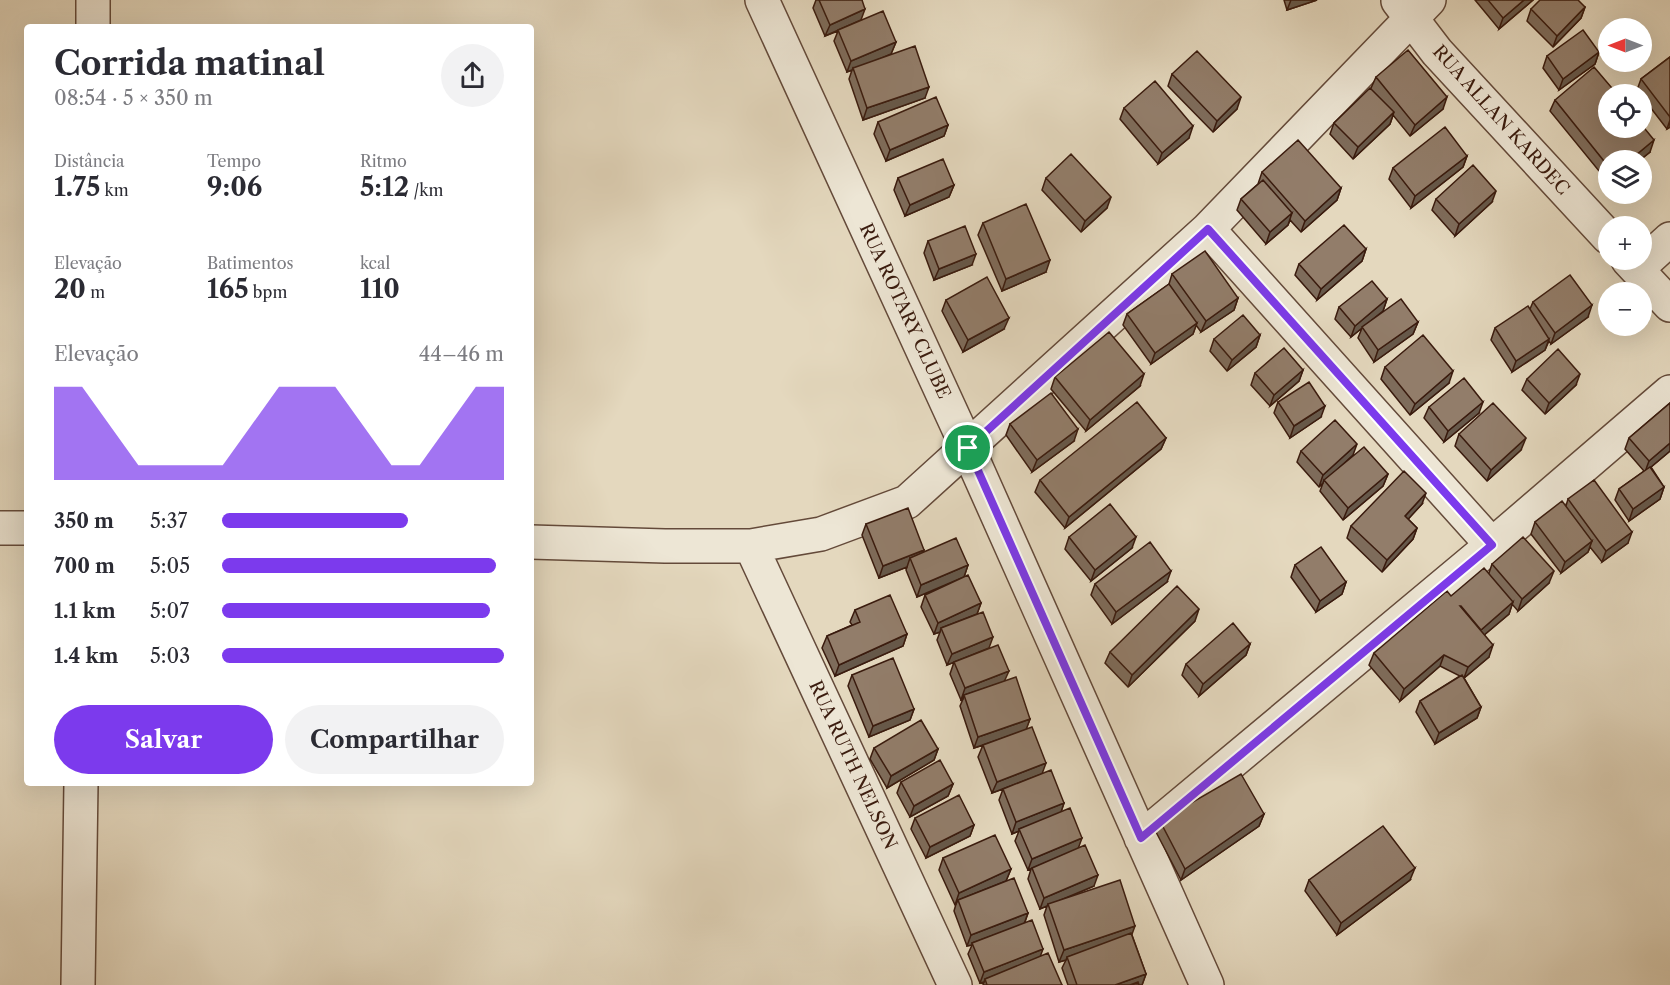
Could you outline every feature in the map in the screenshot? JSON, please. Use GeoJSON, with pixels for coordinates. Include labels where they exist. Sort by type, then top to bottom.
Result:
{"type":"FeatureCollection","features":[{"type":"Feature","properties":{"kind":"street"},"geometry":{"type":"LineString","coordinates":[[93,0],[93,24]]}},
{"type":"Feature","properties":{"kind":"street","name":"RUA ROTARY CLUBE"},"geometry":{"type":"LineString","coordinates":[[762,0],[968,448],[1207,985]]}},
{"type":"Feature","properties":{"kind":"street"},"geometry":{"type":"LineString","coordinates":[[534,542],[751,546],[821,534],[907,502],[1208,229],[1412,6]]}},
{"type":"Feature","properties":{"kind":"street","name":"RUA ALLAN KARDEC"},"geometry":{"type":"LineString","coordinates":[[1412,6],[1437,52],[1598,226]]}},
{"type":"Feature","properties":{"kind":"street"},"geometry":{"type":"LineString","coordinates":[[1208,229],[1492,545]]}},
{"type":"Feature","properties":{"kind":"street"},"geometry":{"type":"LineString","coordinates":[[1652,251],[1670,239]]}},
{"type":"Feature","properties":{"kind":"street"},"geometry":{"type":"LineString","coordinates":[[1638,270],[1670,305]]}},
{"type":"Feature","properties":{"kind":"street"},"geometry":{"type":"LineString","coordinates":[[1141,838],[1492,545],[1670,392]]}},
{"type":"Feature","properties":{"kind":"street"},"geometry":{"type":"LineString","coordinates":[[0,528],[24,528]]}},
{"type":"Feature","properties":{"kind":"street","name":"RUA RUTH NELSON"},"geometry":{"type":"LineString","coordinates":[[751,546],[955,985]]}},
{"type":"Feature","properties":{"kind":"street"},"geometry":{"type":"LineString","coordinates":[[78,985],[81,786]]}},
{"type":"Feature","properties":{"kind":"building"},"geometry":{"type":"Polygon","coordinates":[[[819,0],[862,0],[865,9],[830,25],[819,0]]]}},
{"type":"Feature","properties":{"kind":"building"},"geometry":{"type":"Polygon","coordinates":[[[1488,0],[1524,0],[1503,18],[1488,0]]]}},
{"type":"Feature","properties":{"kind":"building"},"geometry":{"type":"Polygon","coordinates":[[[1540,0],[1578,0],[1585,7],[1557,36],[1531,9],[1540,0]]]}},
{"type":"Feature","properties":{"kind":"building"},"geometry":{"type":"Polygon","coordinates":[[[883,11],[896,42],[851,61],[838,30],[883,11]]]}},
{"type":"Feature","properties":{"kind":"building"},"geometry":{"type":"Polygon","coordinates":[[[1583,30],[1598,51],[1563,79],[1547,56],[1583,30]]]}},
{"type":"Feature","properties":{"kind":"building"},"geometry":{"type":"Polygon","coordinates":[[[915,46],[929,87],[867,108],[853,68],[915,46]]]}},
{"type":"Feature","properties":{"kind":"building"},"geometry":{"type":"Polygon","coordinates":[[[1408,50],[1447,97],[1415,125],[1376,77],[1408,50]]]}},
{"type":"Feature","properties":{"kind":"building"},"geometry":{"type":"Polygon","coordinates":[[[1197,51],[1241,97],[1217,121],[1172,74],[1197,51]]]}},
{"type":"Feature","properties":{"kind":"building"},"geometry":{"type":"Polygon","coordinates":[[[1670,57],[1670,117],[1652,93],[1652,84],[1645,84],[1641,79],[1670,57]]]}},
{"type":"Feature","properties":{"kind":"building"},"geometry":{"type":"Polygon","coordinates":[[[1594,67],[1608,84],[1598,84],[1598,138],[1652,138],[1654,140],[1642,150],[1598,150],[1598,154],[1555,100],[1594,67]]]}},
{"type":"Feature","properties":{"kind":"building"},"geometry":{"type":"Polygon","coordinates":[[[1155,81],[1193,126],[1162,153],[1124,108],[1155,81]]]}},
{"type":"Feature","properties":{"kind":"building"},"geometry":{"type":"Polygon","coordinates":[[[1370,88],[1394,112],[1358,147],[1334,123],[1370,88]]]}},
{"type":"Feature","properties":{"kind":"building"},"geometry":{"type":"Polygon","coordinates":[[[936,97],[948,125],[890,150],[878,122],[936,97]]]}},
{"type":"Feature","properties":{"kind":"building"},"geometry":{"type":"Polygon","coordinates":[[[1445,127],[1467,156],[1415,196],[1393,168],[1445,127]]]}},
{"type":"Feature","properties":{"kind":"building"},"geometry":{"type":"Polygon","coordinates":[[[1298,140],[1341,188],[1305,221],[1262,172],[1298,140]]]}},
{"type":"Feature","properties":{"kind":"building"},"geometry":{"type":"Polygon","coordinates":[[[1071,154],[1111,197],[1085,221],[1046,178],[1071,154]]]}},
{"type":"Feature","properties":{"kind":"building"},"geometry":{"type":"Polygon","coordinates":[[[943,159],[954,185],[910,205],[898,178],[943,159]]]}},
{"type":"Feature","properties":{"kind":"building"},"geometry":{"type":"Polygon","coordinates":[[[1473,165],[1496,191],[1459,224],[1436,199],[1473,165]]]}},
{"type":"Feature","properties":{"kind":"building"},"geometry":{"type":"Polygon","coordinates":[[[1263,180],[1292,213],[1270,232],[1241,199],[1263,180]]]}},
{"type":"Feature","properties":{"kind":"building"},"geometry":{"type":"Polygon","coordinates":[[[1026,204],[1050,260],[1006,279],[983,223],[1026,204]]]}},
{"type":"Feature","properties":{"kind":"building"},"geometry":{"type":"Polygon","coordinates":[[[1344,225],[1366,249],[1321,289],[1299,264],[1344,225]]]}},
{"type":"Feature","properties":{"kind":"building"},"geometry":{"type":"Polygon","coordinates":[[[965,226],[976,254],[939,269],[928,241],[965,226]]]}},
{"type":"Feature","properties":{"kind":"building"},"geometry":{"type":"Polygon","coordinates":[[[1205,251],[1238,298],[1206,321],[1172,274],[1205,251]]]}},
{"type":"Feature","properties":{"kind":"building"},"geometry":{"type":"Polygon","coordinates":[[[1570,275],[1592,305],[1555,333],[1533,302],[1570,275]]]}},
{"type":"Feature","properties":{"kind":"building"},"geometry":{"type":"Polygon","coordinates":[[[987,277],[1009,318],[968,340],[946,300],[987,277]]]}},
{"type":"Feature","properties":{"kind":"building"},"geometry":{"type":"Polygon","coordinates":[[[1372,281],[1387,299],[1355,326],[1339,307],[1372,281]]]}},
{"type":"Feature","properties":{"kind":"building"},"geometry":{"type":"Polygon","coordinates":[[[1169,284],[1197,323],[1155,353],[1127,314],[1169,284]]]}},
{"type":"Feature","properties":{"kind":"building"},"geometry":{"type":"Polygon","coordinates":[[[1401,299],[1418,322],[1378,350],[1362,327],[1401,299]]]}},
{"type":"Feature","properties":{"kind":"building"},"geometry":{"type":"Polygon","coordinates":[[[1528,306],[1549,339],[1516,361],[1495,328],[1528,306]]]}},
{"type":"Feature","properties":{"kind":"building"},"geometry":{"type":"Polygon","coordinates":[[[1243,315],[1260,335],[1232,360],[1214,339],[1243,315]]]}},
{"type":"Feature","properties":{"kind":"building"},"geometry":{"type":"Polygon","coordinates":[[[1109,332],[1144,374],[1090,420],[1055,377],[1109,332]]]}},
{"type":"Feature","properties":{"kind":"building"},"geometry":{"type":"Polygon","coordinates":[[[1423,335],[1453,371],[1415,404],[1385,367],[1423,335]]]}},
{"type":"Feature","properties":{"kind":"building"},"geometry":{"type":"Polygon","coordinates":[[[1284,348],[1303,370],[1274,395],[1255,373],[1284,348]]]}},
{"type":"Feature","properties":{"kind":"building"},"geometry":{"type":"Polygon","coordinates":[[[1558,349],[1580,374],[1549,403],[1527,379],[1558,349]]]}},
{"type":"Feature","properties":{"kind":"building"},"geometry":{"type":"Polygon","coordinates":[[[1464,378],[1483,402],[1448,431],[1429,407],[1464,378]]]}},
{"type":"Feature","properties":{"kind":"building"},"geometry":{"type":"Polygon","coordinates":[[[1309,382],[1325,406],[1294,426],[1278,402],[1309,382]]]}},
{"type":"Feature","properties":{"kind":"building"},"geometry":{"type":"Polygon","coordinates":[[[1051,393],[1078,429],[1037,460],[1010,424],[1051,393]]]}},
{"type":"Feature","properties":{"kind":"building"},"geometry":{"type":"Polygon","coordinates":[[[1137,402],[1166,438],[1069,517],[1040,480],[1137,402]]]}},
{"type":"Feature","properties":{"kind":"building"},"geometry":{"type":"Polygon","coordinates":[[[1493,403],[1526,438],[1491,470],[1459,434],[1493,403]]]}},
{"type":"Feature","properties":{"kind":"building"},"geometry":{"type":"Polygon","coordinates":[[[1670,403],[1670,443],[1649,461],[1629,438],[1670,403]]]}},
{"type":"Feature","properties":{"kind":"building"},"geometry":{"type":"Polygon","coordinates":[[[1335,420],[1357,444],[1323,475],[1301,451],[1335,420]]]}},
{"type":"Feature","properties":{"kind":"building"},"geometry":{"type":"Polygon","coordinates":[[[1364,447],[1388,474],[1348,508],[1324,480],[1364,447]]]}},
{"type":"Feature","properties":{"kind":"building"},"geometry":{"type":"Polygon","coordinates":[[[1650,467],[1664,487],[1633,509],[1619,489],[1650,467]]]}},
{"type":"Feature","properties":{"kind":"building"},"geometry":{"type":"Polygon","coordinates":[[[1404,471],[1426,493],[1405,516],[1417,528],[1387,560],[1351,526],[1404,471]]]}},
{"type":"Feature","properties":{"kind":"building"},"geometry":{"type":"Polygon","coordinates":[[[1594,480],[1632,532],[1606,551],[1568,499],[1594,480]]]}},
{"type":"Feature","properties":{"kind":"building"},"geometry":{"type":"Polygon","coordinates":[[[1562,501],[1592,541],[1565,562],[1535,522],[1562,501]]]}},
{"type":"Feature","properties":{"kind":"building"},"geometry":{"type":"Polygon","coordinates":[[[1110,504],[1136,537],[1095,570],[1069,537],[1110,504]]]}},
{"type":"Feature","properties":{"kind":"building"},"geometry":{"type":"Polygon","coordinates":[[[908,508],[924,550],[883,566],[866,524],[908,508]]]}},
{"type":"Feature","properties":{"kind":"building"},"geometry":{"type":"Polygon","coordinates":[[[1523,537],[1554,571],[1522,599],[1492,564],[1523,537]]]}},
{"type":"Feature","properties":{"kind":"building"},"geometry":{"type":"Polygon","coordinates":[[[956,538],[968,565],[921,585],[910,558],[956,538]]]}},
{"type":"Feature","properties":{"kind":"building"},"geometry":{"type":"Polygon","coordinates":[[[1150,542],[1171,571],[1116,612],[1095,584],[1150,542]]]}},
{"type":"Feature","properties":{"kind":"building"},"geometry":{"type":"Polygon","coordinates":[[[1321,547],[1346,582],[1320,601],[1295,565],[1321,547]]]}},
{"type":"Feature","properties":{"kind":"building"},"geometry":{"type":"Polygon","coordinates":[[[1484,568],[1513,602],[1481,630],[1460,606],[1493,645],[1468,667],[1444,655],[1404,689],[1374,653],[1447,591],[1451,596],[1484,568]]]}},
{"type":"Feature","properties":{"kind":"building"},"geometry":{"type":"Polygon","coordinates":[[[968,575],[981,603],[938,623],[925,595],[968,575]]]}},
{"type":"Feature","properties":{"kind":"building"},"geometry":{"type":"Polygon","coordinates":[[[1177,586],[1199,609],[1132,675],[1110,652],[1177,586]]]}},
{"type":"Feature","properties":{"kind":"building"},"geometry":{"type":"Polygon","coordinates":[[[890,595],[907,634],[839,665],[827,636],[860,622],[855,610],[890,595]]]}},
{"type":"Feature","properties":{"kind":"building"},"geometry":{"type":"Polygon","coordinates":[[[983,612],[993,637],[952,654],[941,628],[983,612]]]}},
{"type":"Feature","properties":{"kind":"building"},"geometry":{"type":"Polygon","coordinates":[[[1233,623],[1250,644],[1203,684],[1186,664],[1233,623]]]}},
{"type":"Feature","properties":{"kind":"building"},"geometry":{"type":"Polygon","coordinates":[[[998,645],[1009,671],[965,688],[954,662],[998,645]]]}},
{"type":"Feature","properties":{"kind":"building"},"geometry":{"type":"Polygon","coordinates":[[[893,658],[914,709],[873,726],[852,675],[893,658]]]}},
{"type":"Feature","properties":{"kind":"building"},"geometry":{"type":"Polygon","coordinates":[[[1462,675],[1481,707],[1439,733],[1420,701],[1462,675]]]}},
{"type":"Feature","properties":{"kind":"building"},"geometry":{"type":"Polygon","coordinates":[[[1016,677],[1030,719],[978,737],[964,695],[1016,677]]]}},
{"type":"Feature","properties":{"kind":"building"},"geometry":{"type":"Polygon","coordinates":[[[921,720],[938,749],[891,776],[874,748],[921,720]]]}},
{"type":"Feature","properties":{"kind":"building"},"geometry":{"type":"Polygon","coordinates":[[[1032,727],[1046,763],[997,782],[983,745],[1032,727]]]}},
{"type":"Feature","properties":{"kind":"building"},"geometry":{"type":"Polygon","coordinates":[[[940,760],[953,784],[914,806],[901,782],[940,760]]]}},
{"type":"Feature","properties":{"kind":"building"},"geometry":{"type":"Polygon","coordinates":[[[1051,770],[1064,803],[1016,822],[1003,789],[1051,770]]]}},
{"type":"Feature","properties":{"kind":"building"},"geometry":{"type":"Polygon","coordinates":[[[1241,774],[1264,814],[1185,869],[1160,821],[1241,774]]]}},
{"type":"Feature","properties":{"kind":"building"},"geometry":{"type":"Polygon","coordinates":[[[959,795],[974,825],[930,847],[915,818],[959,795]]]}},
{"type":"Feature","properties":{"kind":"building"},"geometry":{"type":"Polygon","coordinates":[[[1070,808],[1082,838],[1032,859],[1019,829],[1070,808]]]}},
{"type":"Feature","properties":{"kind":"building"},"geometry":{"type":"Polygon","coordinates":[[[1383,826],[1415,868],[1341,923],[1309,880],[1383,826]]]}},
{"type":"Feature","properties":{"kind":"building"},"geometry":{"type":"Polygon","coordinates":[[[995,835],[1011,869],[959,893],[943,858],[995,835]]]}},
{"type":"Feature","properties":{"kind":"building"},"geometry":{"type":"Polygon","coordinates":[[[1085,845],[1098,875],[1044,898],[1032,868],[1085,845]]]}},
{"type":"Feature","properties":{"kind":"building"},"geometry":{"type":"Polygon","coordinates":[[[1014,878],[1028,913],[971,935],[958,900],[1014,878]]]}},
{"type":"Feature","properties":{"kind":"building"},"geometry":{"type":"Polygon","coordinates":[[[1120,880],[1135,926],[1064,950],[1048,904],[1120,880]]]}},
{"type":"Feature","properties":{"kind":"building"},"geometry":{"type":"Polygon","coordinates":[[[1032,920],[1043,949],[984,972],[972,943],[1032,920]]]}},
{"type":"Feature","properties":{"kind":"building"},"geometry":{"type":"Polygon","coordinates":[[[1131,933],[1146,974],[1115,985],[1077,985],[1067,957],[1131,933]]]}},
{"type":"Feature","properties":{"kind":"building"},"geometry":{"type":"Polygon","coordinates":[[[1048,953],[1062,985],[987,985],[985,979],[1048,953]]]}},
{"type":"Feature","properties":{"kind":"route"},"geometry":{"type":"LineString","coordinates":[[1208,229],[1492,545],[1141,838],[968,448],[1208,229]]}}]}
